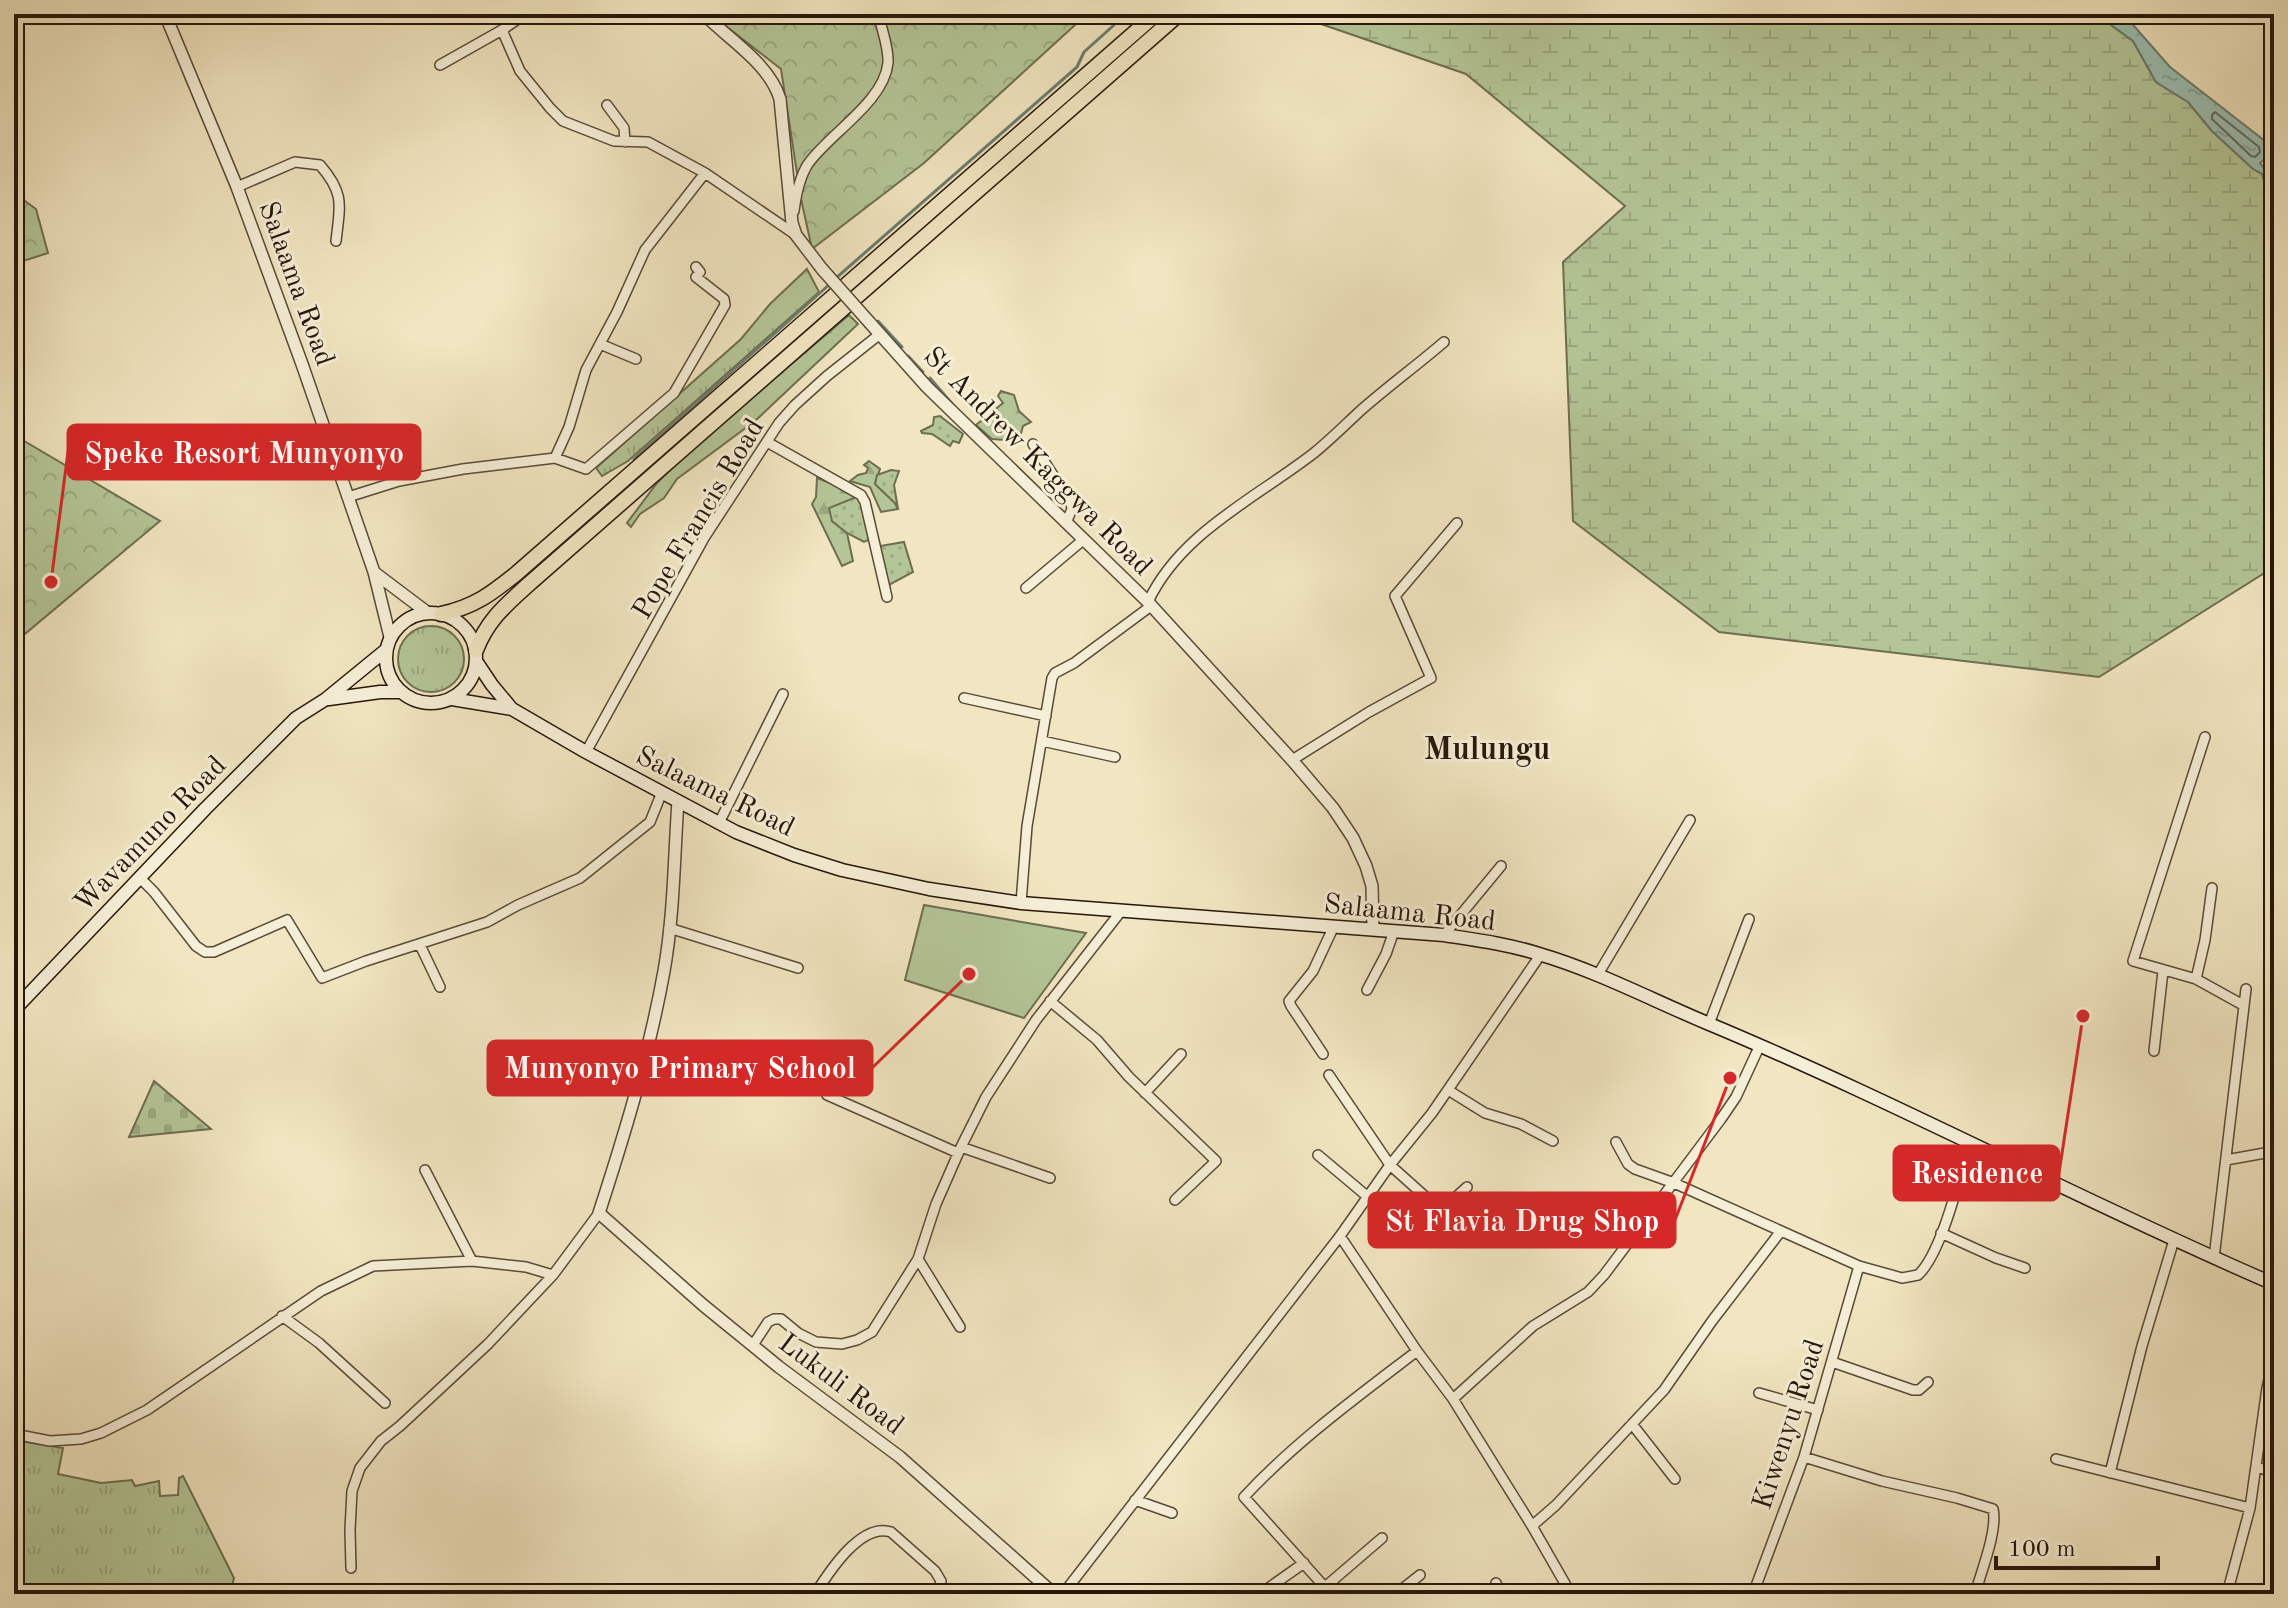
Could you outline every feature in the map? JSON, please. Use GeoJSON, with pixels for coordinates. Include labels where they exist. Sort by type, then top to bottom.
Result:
{"type":"FeatureCollection","features":[{"type":"Feature","properties":{"kind":"highway"},"geometry":{"type":"LineString","coordinates":[[435,614],[462,610],[484,599],[517,573],[1156,14]]}},
{"type":"Feature","properties":{"kind":"highway"},"geometry":{"type":"LineString","coordinates":[[476,656],[483,631],[507,603],[1179,14]]}},
{"type":"Feature","properties":{"kind":"main road"},"geometry":{"type":"LineString","coordinates":[[435,614],[454,619],[472,638],[476,656],[472,679],[452,699],[425,704],[411,700],[399,692],[387,673],[388,644],[406,620],[435,614]]}},
{"type":"Feature","properties":{"kind":"main road","name":"Wavamuno Road"},"geometry":{"type":"LineString","coordinates":[[14,1010],[139,877],[296,718],[326,699],[388,644]]}},
{"type":"Feature","properties":{"kind":"main road","name":"Salaama Road"},"geometry":{"type":"LineString","coordinates":[[476,656],[492,685],[512,709],[719,823],[794,855],[842,870],[929,889],[1021,903],[1444,935],[1498,943],[1541,954],[1760,1045],[2274,1284]]}},
{"type":"Feature","properties":{"kind":"main road","name":"Wavamuno Road"},"geometry":{"type":"LineString","coordinates":[[326,699],[399,692]]}},
{"type":"Feature","properties":{"kind":"main road","name":"Salaama Road"},"geometry":{"type":"LineString","coordinates":[[452,699],[512,709]]}},
{"type":"Feature","properties":{"kind":"street","name":"Salaama Road"},"geometry":{"type":"LineString","coordinates":[[165,14],[237,187],[302,364],[374,572],[388,644]]}},
{"type":"Feature","properties":{"kind":"street"},"geometry":{"type":"LineString","coordinates":[[440,65],[525,14]]}},
{"type":"Feature","properties":{"kind":"street"},"geometry":{"type":"LineString","coordinates":[[704,14],[765,71],[777,89],[794,229]]}},
{"type":"Feature","properties":{"kind":"street"},"geometry":{"type":"LineString","coordinates":[[794,229],[801,178],[809,163],[851,121],[880,84],[888,64],[879,14]]}},
{"type":"Feature","properties":{"kind":"street"},"geometry":{"type":"LineString","coordinates":[[502,30],[520,71],[563,121],[614,141],[648,142],[705,173],[794,229]]}},
{"type":"Feature","properties":{"kind":"street"},"geometry":{"type":"LineString","coordinates":[[607,105],[624,128],[625,142]]}},
{"type":"Feature","properties":{"kind":"street"},"geometry":{"type":"LineString","coordinates":[[237,187],[295,162],[320,165],[334,181],[339,196],[336,241]]}},
{"type":"Feature","properties":{"kind":"street"},"geometry":{"type":"LineString","coordinates":[[555,458],[569,427],[586,370],[645,250],[705,173]]}},
{"type":"Feature","properties":{"kind":"street","name":"St Andrew Kaggwa Road"},"geometry":{"type":"LineString","coordinates":[[794,229],[822,269],[927,387],[1150,604],[1292,760],[1338,816],[1360,851],[1372,886],[1373,929]]}},
{"type":"Feature","properties":{"kind":"street"},"geometry":{"type":"LineString","coordinates":[[348,497],[399,481],[463,469],[555,458],[586,469],[674,393],[725,305],[724,299],[696,277],[700,272],[696,267]]}},
{"type":"Feature","properties":{"kind":"street","name":"Pope Francis Road"},"geometry":{"type":"LineString","coordinates":[[586,752],[704,538],[767,442],[795,405],[880,334]]}},
{"type":"Feature","properties":{"kind":"street"},"geometry":{"type":"LineString","coordinates":[[1021,903],[1027,826],[1055,673],[1074,663],[1150,604],[1156,585],[1194,541],[1323,446],[1444,342]]}},
{"type":"Feature","properties":{"kind":"street"},"geometry":{"type":"LineString","coordinates":[[600,344],[636,359]]}},
{"type":"Feature","properties":{"kind":"street"},"geometry":{"type":"LineString","coordinates":[[767,442],[861,495],[887,597]]}},
{"type":"Feature","properties":{"kind":"street"},"geometry":{"type":"LineString","coordinates":[[1033,444],[1071,503],[1072,509],[1066,523]]}},
{"type":"Feature","properties":{"kind":"street"},"geometry":{"type":"LineString","coordinates":[[1292,760],[1431,678],[1395,596],[1457,523]]}},
{"type":"Feature","properties":{"kind":"street"},"geometry":{"type":"LineString","coordinates":[[1026,588],[1083,540]]}},
{"type":"Feature","properties":{"kind":"street"},"geometry":{"type":"LineString","coordinates":[[374,572],[435,614]]}},
{"type":"Feature","properties":{"kind":"street"},"geometry":{"type":"LineString","coordinates":[[719,823],[783,694]]}},
{"type":"Feature","properties":{"kind":"street"},"geometry":{"type":"LineString","coordinates":[[964,698],[1046,716]]}},
{"type":"Feature","properties":{"kind":"street"},"geometry":{"type":"LineString","coordinates":[[2205,737],[2133,961],[2196,979],[2243,1005]]}},
{"type":"Feature","properties":{"kind":"street"},"geometry":{"type":"LineString","coordinates":[[1042,741],[1115,757]]}},
{"type":"Feature","properties":{"kind":"street"},"geometry":{"type":"LineString","coordinates":[[139,877],[196,946],[205,952],[214,952],[287,920],[322,978],[487,922],[580,878],[650,822],[662,792]]}},
{"type":"Feature","properties":{"kind":"street"},"geometry":{"type":"LineString","coordinates":[[351,1568],[352,1491],[360,1468],[381,1441],[488,1344],[553,1275],[599,1213],[633,1107],[664,970],[678,801]]}},
{"type":"Feature","properties":{"kind":"street"},"geometry":{"type":"LineString","coordinates":[[1597,976],[1690,820]]}},
{"type":"Feature","properties":{"kind":"street"},"geometry":{"type":"LineString","coordinates":[[1444,935],[1501,866]]}},
{"type":"Feature","properties":{"kind":"street"},"geometry":{"type":"LineString","coordinates":[[2196,979],[2212,888]]}},
{"type":"Feature","properties":{"kind":"street"},"geometry":{"type":"LineString","coordinates":[[753,1345],[768,1322],[774,1319],[781,1319],[816,1342],[842,1344],[872,1332],[918,1259],[936,1204],[986,1097],[1050,1001],[1122,910]]}},
{"type":"Feature","properties":{"kind":"street"},"geometry":{"type":"LineString","coordinates":[[1709,1024],[1749,919]]}},
{"type":"Feature","properties":{"kind":"street"},"geometry":{"type":"LineString","coordinates":[[1323,1054],[1289,1001],[1313,971],[1334,926]]}},
{"type":"Feature","properties":{"kind":"street"},"geometry":{"type":"LineString","coordinates":[[669,928],[798,968]]}},
{"type":"Feature","properties":{"kind":"street"},"geometry":{"type":"LineString","coordinates":[[1367,990],[1394,931]]}},
{"type":"Feature","properties":{"kind":"street"},"geometry":{"type":"LineString","coordinates":[[420,945],[440,987]]}},
{"type":"Feature","properties":{"kind":"street"},"geometry":{"type":"LineString","coordinates":[[1063,1594],[1340,1236],[1448,1090],[1541,954]]}},
{"type":"Feature","properties":{"kind":"street"},"geometry":{"type":"LineString","coordinates":[[2154,1051],[2163,971]]}},
{"type":"Feature","properties":{"kind":"street"},"geometry":{"type":"LineString","coordinates":[[2214,1258],[2246,989]]}},
{"type":"Feature","properties":{"kind":"street"},"geometry":{"type":"LineString","coordinates":[[1050,1001],[1097,1040],[1145,1093],[1216,1161],[1175,1200]]}},
{"type":"Feature","properties":{"kind":"street"},"geometry":{"type":"LineString","coordinates":[[1453,1399],[1533,1326],[1591,1290],[1736,1097],[1760,1045]]}},
{"type":"Feature","properties":{"kind":"street"},"geometry":{"type":"LineString","coordinates":[[1145,1093],[1181,1054]]}},
{"type":"Feature","properties":{"kind":"street"},"geometry":{"type":"LineString","coordinates":[[1329,1075],[1390,1165],[1438,1208],[1444,1208],[1467,1187]]}},
{"type":"Feature","properties":{"kind":"street"},"geometry":{"type":"LineString","coordinates":[[1448,1090],[1485,1113],[1521,1124],[1553,1141]]}},
{"type":"Feature","properties":{"kind":"street"},"geometry":{"type":"LineString","coordinates":[[827,1095],[959,1150],[1050,1178]]}},
{"type":"Feature","properties":{"kind":"street"},"geometry":{"type":"LineString","coordinates":[[1616,1142],[1628,1164],[1635,1169],[1674,1183],[1859,1266],[1912,1278],[1924,1270],[1941,1233],[1970,1142]]}},
{"type":"Feature","properties":{"kind":"street"},"geometry":{"type":"LineString","coordinates":[[2226,1160],[2265,1153],[2274,1146]]}},
{"type":"Feature","properties":{"kind":"street"},"geometry":{"type":"LineString","coordinates":[[1318,1155],[1368,1197]]}},
{"type":"Feature","properties":{"kind":"street"},"geometry":{"type":"LineString","coordinates":[[425,1170],[472,1261]]}},
{"type":"Feature","properties":{"kind":"street","name":"Lukuli Road"},"geometry":{"type":"LineString","coordinates":[[599,1213],[779,1367],[900,1457],[1054,1594]]}},
{"type":"Feature","properties":{"kind":"street"},"geometry":{"type":"LineString","coordinates":[[1532,1526],[1556,1505],[1676,1376],[1712,1321],[1781,1231]]}},
{"type":"Feature","properties":{"kind":"street"},"geometry":{"type":"LineString","coordinates":[[1941,1233],[2025,1268]]}},
{"type":"Feature","properties":{"kind":"street"},"geometry":{"type":"LineString","coordinates":[[1340,1236],[1453,1399],[1532,1526],[1567,1593]]}},
{"type":"Feature","properties":{"kind":"street"},"geometry":{"type":"LineString","coordinates":[[2110,1473],[2142,1346],[2174,1240]]}},
{"type":"Feature","properties":{"kind":"street"},"geometry":{"type":"LineString","coordinates":[[918,1259],[960,1327]]}},
{"type":"Feature","properties":{"kind":"street"},"geometry":{"type":"LineString","coordinates":[[14,1434],[50,1441],[81,1439],[101,1433],[147,1410],[321,1291],[373,1266],[472,1261],[526,1267],[553,1275]]}},
{"type":"Feature","properties":{"kind":"street","name":"Kiwenyu Road"},"geometry":{"type":"LineString","coordinates":[[1753,1594],[1804,1457],[1859,1266]]}},
{"type":"Feature","properties":{"kind":"street"},"geometry":{"type":"LineString","coordinates":[[282,1316],[319,1343],[385,1403]]}},
{"type":"Feature","properties":{"kind":"street"},"geometry":{"type":"LineString","coordinates":[[1382,1538],[1328,1590],[1244,1497],[1268,1471],[1311,1434],[1417,1351]]}},
{"type":"Feature","properties":{"kind":"street"},"geometry":{"type":"LineString","coordinates":[[2227,1594],[2250,1508],[2274,1359]]}},
{"type":"Feature","properties":{"kind":"street"},"geometry":{"type":"LineString","coordinates":[[1832,1362],[1913,1390],[1919,1390],[1928,1382]]}},
{"type":"Feature","properties":{"kind":"street"},"geometry":{"type":"LineString","coordinates":[[1759,1393],[1818,1410]]}},
{"type":"Feature","properties":{"kind":"street"},"geometry":{"type":"LineString","coordinates":[[1632,1424],[1675,1479]]}},
{"type":"Feature","properties":{"kind":"street"},"geometry":{"type":"LineString","coordinates":[[1804,1457],[1882,1481],[1993,1509],[1991,1537],[1975,1594]]}},
{"type":"Feature","properties":{"kind":"street"},"geometry":{"type":"LineString","coordinates":[[2056,1459],[2250,1508]]}},
{"type":"Feature","properties":{"kind":"street"},"geometry":{"type":"LineString","coordinates":[[2256,1467],[2274,1472]]}},
{"type":"Feature","properties":{"kind":"street"},"geometry":{"type":"LineString","coordinates":[[1135,1500],[1172,1513]]}},
{"type":"Feature","properties":{"kind":"street"},"geometry":{"type":"LineString","coordinates":[[815,1594],[855,1543],[870,1532],[883,1529],[891,1532],[935,1571],[941,1581],[937,1594]]}},
{"type":"Feature","properties":{"kind":"street"},"geometry":{"type":"LineString","coordinates":[[1260,1594],[1304,1563]]}},
{"type":"Feature","properties":{"kind":"street"},"geometry":{"type":"LineString","coordinates":[[1396,1594],[1420,1575]]}},
{"type":"Feature","properties":{"kind":"street"},"geometry":{"type":"LineString","coordinates":[[1496,1583],[1501,1594]]}},
{"type":"Feature","properties":{"kind":"green space"},"geometry":{"type":"Polygon","coordinates":[[[727,14],[1087,14],[924,163],[812,249],[781,69],[718,20],[727,14]]]}},
{"type":"Feature","properties":{"kind":"green space"},"geometry":{"type":"Polygon","coordinates":[[[1292,14],[2096,14],[2133,41],[2156,82],[2188,102],[2212,131],[2262,174],[2265,184],[2271,187],[2270,198],[2274,210],[2274,567],[2099,677],[1719,632],[1573,521],[1563,262],[1625,206],[1466,74],[1292,14]]]}},
{"type":"Feature","properties":{"kind":"green space"},"geometry":{"type":"Polygon","coordinates":[[[14,193],[36,209],[48,253],[14,264],[14,193]]]}},
{"type":"Feature","properties":{"kind":"green space"},"geometry":{"type":"Polygon","coordinates":[[[807,269],[819,292],[628,461],[602,476],[596,468],[741,339],[770,304],[807,269]]]}},
{"type":"Feature","properties":{"kind":"green space"},"geometry":{"type":"Polygon","coordinates":[[[849,315],[858,324],[755,421],[677,479],[664,498],[640,514],[631,527],[627,523],[657,483],[690,450],[849,315]]]}},
{"type":"Feature","properties":{"kind":"green space"},"geometry":{"type":"Polygon","coordinates":[[[1001,391],[1014,395],[1019,411],[1031,422],[1023,426],[1019,441],[992,439],[976,425],[1003,403],[998,396],[1001,391]]]}},
{"type":"Feature","properties":{"kind":"green space"},"geometry":{"type":"Polygon","coordinates":[[[940,416],[963,434],[959,443],[953,441],[950,446],[932,434],[922,433],[933,425],[934,417],[940,416]]]}},
{"type":"Feature","properties":{"kind":"green space"},"geometry":{"type":"Polygon","coordinates":[[[14,435],[160,521],[14,643],[14,435]]]}},
{"type":"Feature","properties":{"kind":"green space"},"geometry":{"type":"Polygon","coordinates":[[[869,461],[880,469],[875,484],[898,509],[881,512],[870,487],[850,481],[866,473],[868,468],[864,465],[869,461]]]}},
{"type":"Feature","properties":{"kind":"green space"},"geometry":{"type":"Polygon","coordinates":[[[891,470],[899,471],[894,485],[898,509],[875,484],[877,475],[891,470]]]}},
{"type":"Feature","properties":{"kind":"green space"},"geometry":{"type":"Polygon","coordinates":[[[817,478],[844,484],[861,495],[832,521],[847,533],[853,561],[842,566],[812,504],[816,497],[817,478]]]}},
{"type":"Feature","properties":{"kind":"green space"},"geometry":{"type":"Polygon","coordinates":[[[861,495],[873,538],[864,542],[832,521],[829,508],[861,495]]]}},
{"type":"Feature","properties":{"kind":"green space"},"geometry":{"type":"Polygon","coordinates":[[[904,542],[913,572],[887,586],[880,546],[904,542]]]}},
{"type":"Feature","properties":{"kind":"green space"},"geometry":{"type":"Polygon","coordinates":[[[425,626],[437,626],[449,631],[459,641],[464,659],[462,672],[449,687],[437,692],[425,692],[413,687],[403,677],[398,665],[398,653],[403,641],[413,631],[425,626]]]}},
{"type":"Feature","properties":{"kind":"green space"},"geometry":{"type":"Polygon","coordinates":[[[924,905],[1086,933],[1024,1018],[905,980],[924,905]]]}},
{"type":"Feature","properties":{"kind":"green space"},"geometry":{"type":"Polygon","coordinates":[[[154,1081],[211,1129],[129,1137],[154,1081]]]}},
{"type":"Feature","properties":{"kind":"green space"},"geometry":{"type":"Polygon","coordinates":[[[14,1440],[63,1448],[58,1474],[101,1483],[132,1480],[135,1486],[159,1481],[160,1496],[178,1495],[179,1478],[183,1476],[234,1578],[230,1594],[31,1594],[30,1586],[14,1587],[14,1440]]]}},
{"type":"Feature","properties":{"kind":"water"},"geometry":{"type":"Polygon","coordinates":[[[2096,14],[2121,14],[2127,18],[2170,67],[2274,148],[2274,162],[2267,157],[2260,163],[2274,180],[2274,210],[2271,188],[2265,184],[2262,174],[2212,131],[2188,102],[2156,82],[2133,41],[2096,14]]]}},
{"type":"Feature","properties":{"kind":"waterway"},"geometry":{"type":"LineString","coordinates":[[836,278],[1077,67],[1084,52],[1114,25]]}},
{"type":"Feature","properties":{"kind":"waterway"},"geometry":{"type":"LineString","coordinates":[[634,459],[831,283]]}},
{"type":"Feature","properties":{"kind":"waterway"},"geometry":{"type":"LineString","coordinates":[[878,321],[902,347]]}},
{"type":"Feature","properties":{"kind":"waterway"},"geometry":{"type":"LineString","coordinates":[[908,356],[923,372]]}},
{"type":"Feature","properties":{"kind":"waterway"},"geometry":{"type":"LineString","coordinates":[[930,378],[954,406]]}},
{"type":"Feature","properties":{"kind":"place","name":"Speke Resort Munyonyo"},"geometry":{"type":"Point","coordinates":[51,582]}},
{"type":"Feature","properties":{"kind":"place","name":"Munyonyo Primary School"},"geometry":{"type":"Point","coordinates":[969,974]}},
{"type":"Feature","properties":{"kind":"place","name":"Residence"},"geometry":{"type":"Point","coordinates":[2083,1016]}},
{"type":"Feature","properties":{"kind":"place","name":"St Flavia Drug Shop"},"geometry":{"type":"Point","coordinates":[1730,1078]}},
{"type":"Feature","properties":{"kind":"district","name":"Mulungu"},"geometry":{"type":"Point","coordinates":[1487,748]}}]}
